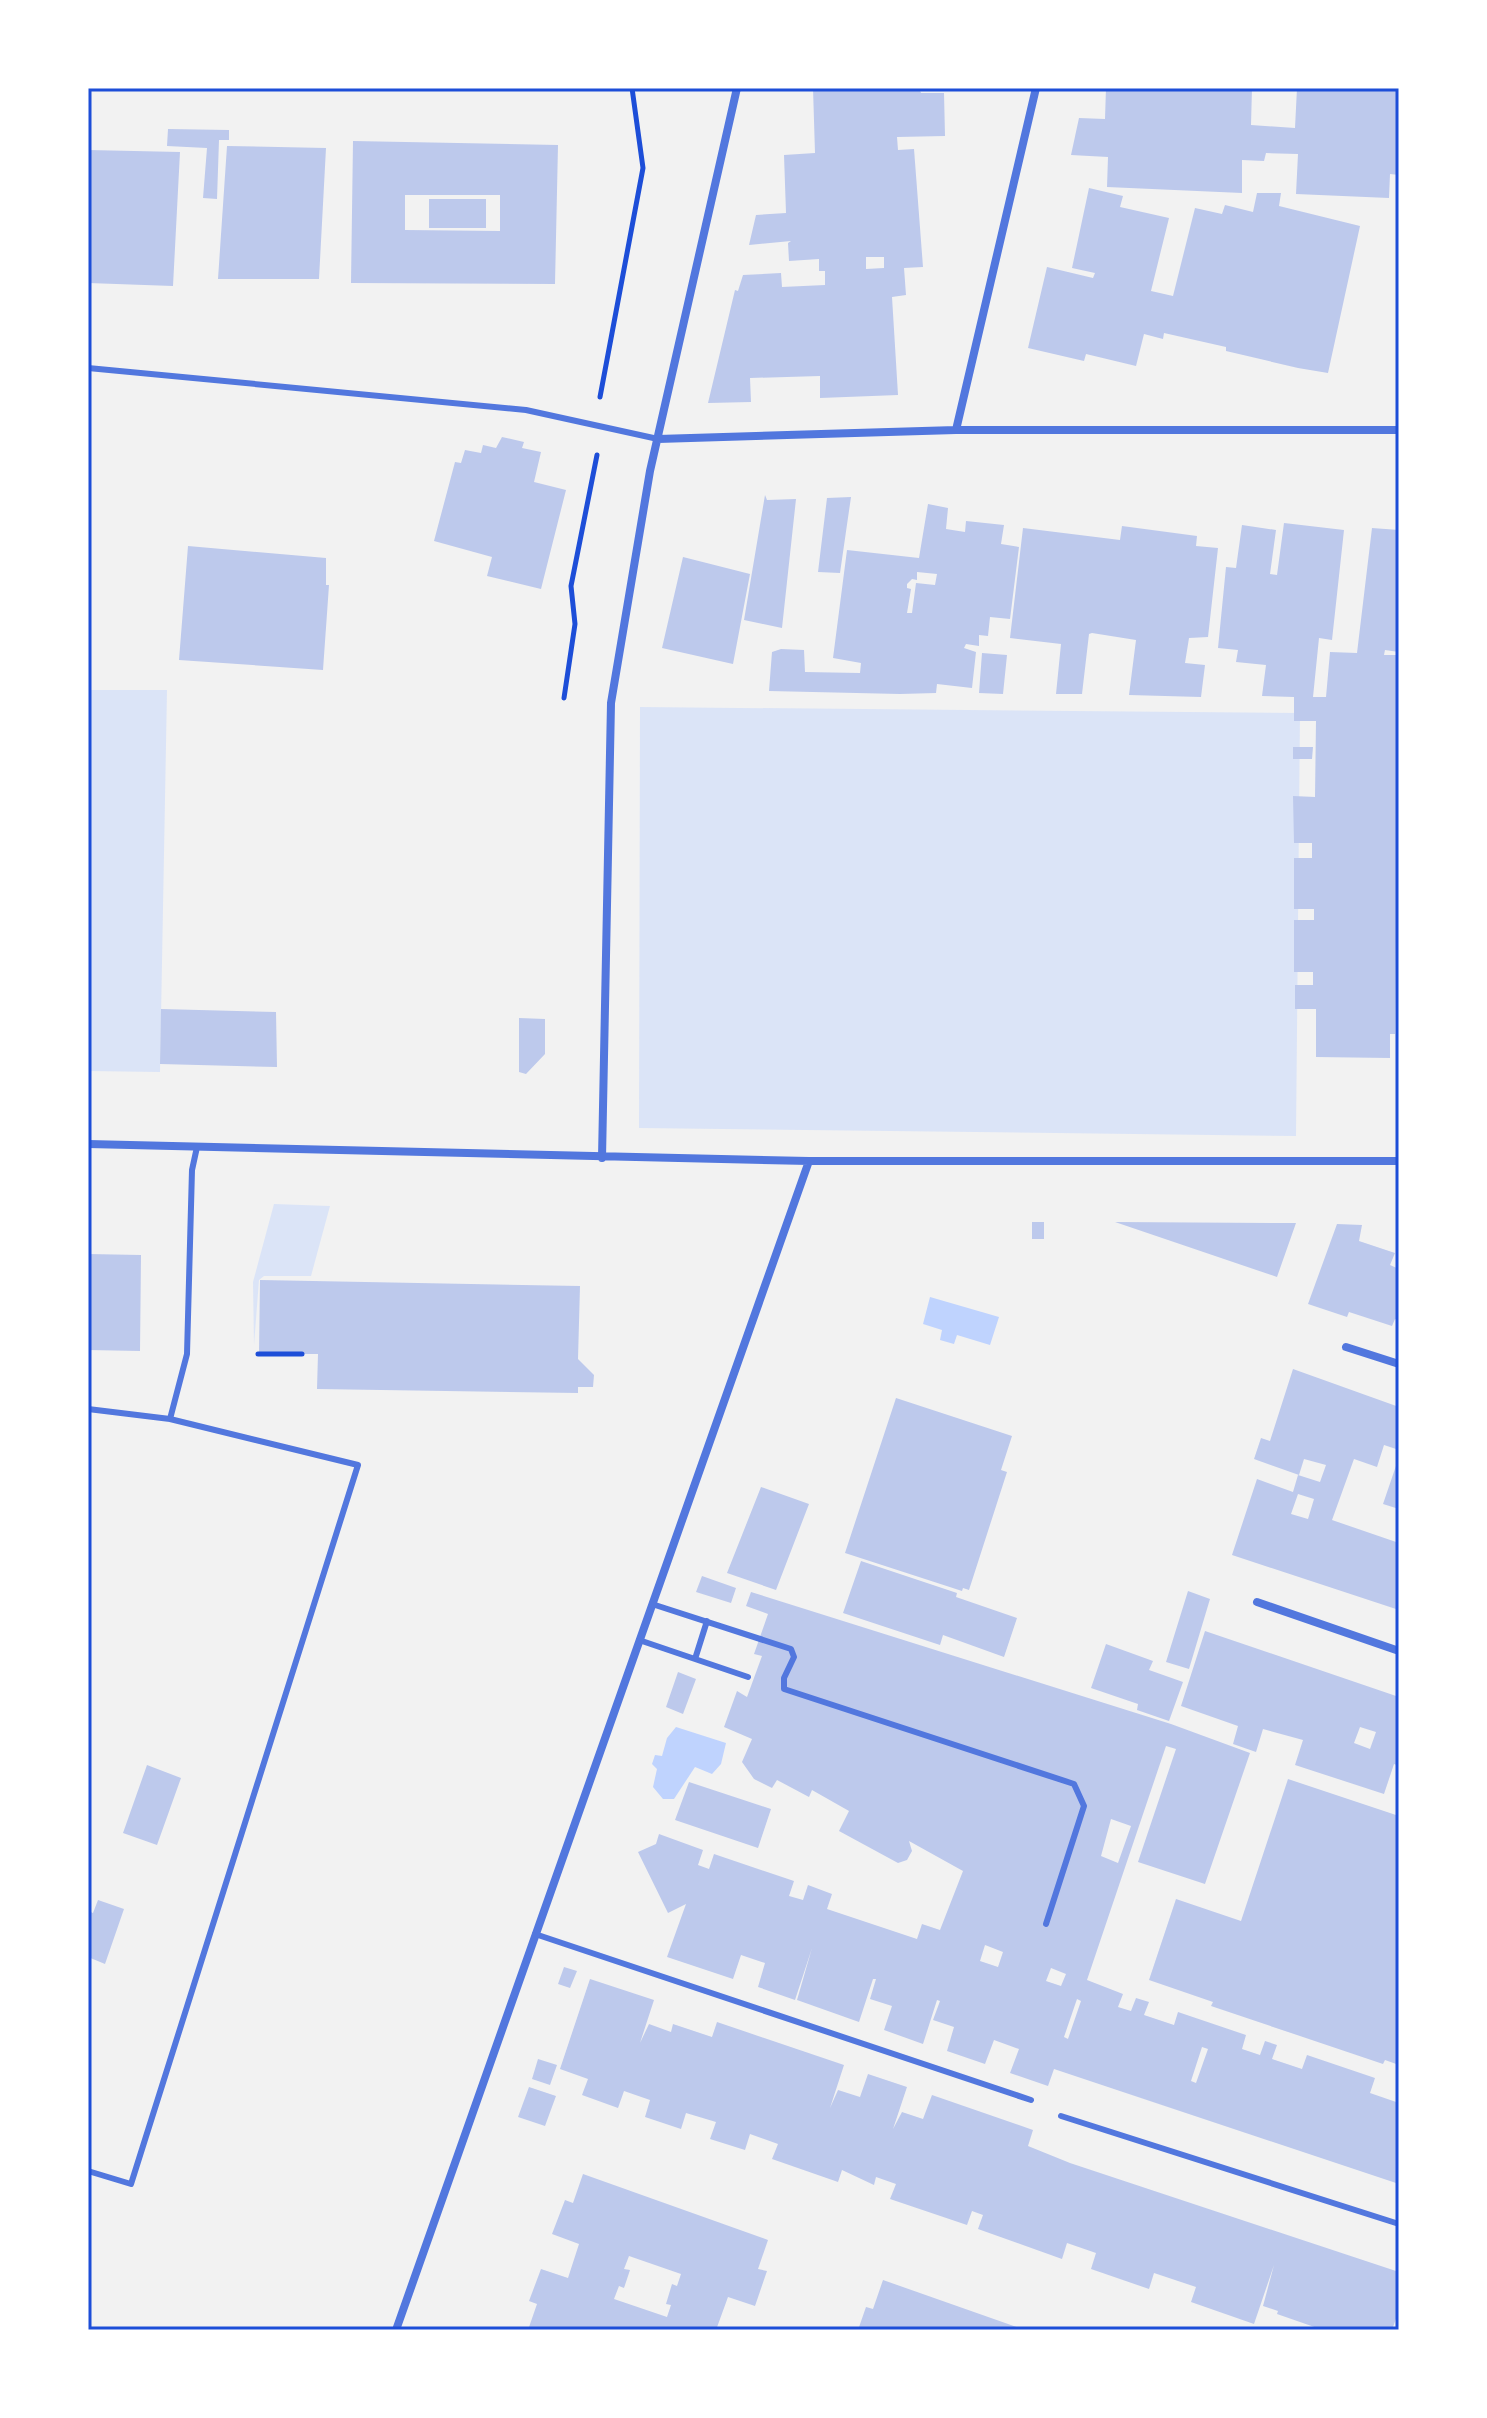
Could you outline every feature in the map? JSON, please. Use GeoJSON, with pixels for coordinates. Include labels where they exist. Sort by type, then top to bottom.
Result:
{"type":"FeatureCollection","features":[{"type":"Feature","properties":{"kind":"street"},"geometry":{"type":"LineString","coordinates":[[602,1158],[611,703],[658,439],[737,88]]}},
{"type":"Feature","properties":{"kind":"street"},"geometry":{"type":"LineString","coordinates":[[956,430],[1036,88]]}},
{"type":"Feature","properties":{"kind":"street"},"geometry":{"type":"LineString","coordinates":[[658,439],[956,430],[1399,430]]}},
{"type":"Feature","properties":{"kind":"street"},"geometry":{"type":"LineString","coordinates":[[88,1144],[809,1161],[1399,1161]]}},
{"type":"Feature","properties":{"kind":"street"},"geometry":{"type":"LineString","coordinates":[[396,2330],[809,1161]]}},
{"type":"Feature","properties":{"kind":"street"},"geometry":{"type":"LineString","coordinates":[[1346,1347],[1399,1364]]}},
{"type":"Feature","properties":{"kind":"street"},"geometry":{"type":"LineString","coordinates":[[1257,1602],[1399,1651]]}},
{"type":"Feature","properties":{"kind":"lane"},"geometry":{"type":"LineString","coordinates":[[88,368],[526,410],[658,439]]}},
{"type":"Feature","properties":{"kind":"lane"},"geometry":{"type":"LineString","coordinates":[[170,1419],[187,1354],[192,1170],[197,1147]]}},
{"type":"Feature","properties":{"kind":"lane"},"geometry":{"type":"LineString","coordinates":[[88,1409],[170,1419],[358,1465],[131,2184],[88,2171]]}},
{"type":"Feature","properties":{"kind":"lane"},"geometry":{"type":"LineString","coordinates":[[652,1604],[791,1649],[794,1657],[784,1678],[784,1689],[1074,1784],[1084,1806],[1046,1924]]}},
{"type":"Feature","properties":{"kind":"lane"},"geometry":{"type":"LineString","coordinates":[[695,1659],[707,1621]]}},
{"type":"Feature","properties":{"kind":"lane"},"geometry":{"type":"LineString","coordinates":[[639,1640],[748,1677]]}},
{"type":"Feature","properties":{"kind":"lane"},"geometry":{"type":"LineString","coordinates":[[535,1934],[1031,2100]]}},
{"type":"Feature","properties":{"kind":"lane"},"geometry":{"type":"LineString","coordinates":[[1061,2116],[1399,2224]]}},
{"type":"Feature","properties":{"kind":"path"},"geometry":{"type":"LineString","coordinates":[[564,698],[575,624],[571,586],[597,468],[602,374],[643,168],[632,88]]}},
{"type":"Feature","properties":{"kind":"path"},"geometry":{"type":"LineString","coordinates":[[258,1354],[302,1354]]}},
{"type":"Feature","properties":{"kind":"shaded area"},"geometry":{"type":"Polygon","coordinates":[[[88,690],[167,690],[160,1072],[88,1071],[88,690]]]}},
{"type":"Feature","properties":{"kind":"shaded area"},"geometry":{"type":"Polygon","coordinates":[[[640,707],[1300,713],[1296,1136],[639,1128],[640,707]]]}},
{"type":"Feature","properties":{"kind":"shaded area"},"geometry":{"type":"Polygon","coordinates":[[[274,1204],[330,1206],[311,1276],[264,1276],[259,1280],[254,1345],[253,1282],[274,1204]]]}},
{"type":"Feature","properties":{"kind":"water"},"geometry":{"type":"Polygon","coordinates":[[[930,1297],[999,1317],[990,1345],[957,1335],[954,1344],[940,1340],[942,1330],[923,1324],[930,1297]]]}},
{"type":"Feature","properties":{"kind":"water"},"geometry":{"type":"Polygon","coordinates":[[[676,1727],[726,1743],[721,1764],[712,1774],[695,1767],[674,1799],[663,1799],[653,1787],[657,1769],[652,1764],[655,1755],[662,1756],[667,1738],[676,1727]]]}},
{"type":"Feature","properties":{"kind":"building"},"geometry":{"type":"Polygon","coordinates":[[[813,88],[919,88],[921,93],[944,93],[945,136],[897,137],[898,150],[914,149],[923,267],[904,268],[906,295],[892,297],[898,395],[820,398],[820,376],[750,378],[751,402],[708,403],[735,290],[738,291],[743,275],[781,273],[782,287],[825,285],[825,271],[819,271],[819,259],[789,261],[788,243],[791,241],[749,245],[756,215],[786,213],[784,155],[815,153],[813,88]],[[866,257],[866,269],[884,268],[884,257],[866,257]]]}},
{"type":"Feature","properties":{"kind":"building"},"geometry":{"type":"Polygon","coordinates":[[[1106,88],[1252,88],[1251,125],[1295,128],[1297,88],[1399,89],[1399,175],[1390,174],[1389,198],[1296,194],[1298,154],[1266,153],[1264,161],[1242,160],[1242,193],[1107,187],[1108,157],[1071,155],[1079,118],[1105,119],[1106,88]]]}},
{"type":"Feature","properties":{"kind":"building"},"geometry":{"type":"Polygon","coordinates":[[[168,129],[229,130],[229,140],[219,140],[217,199],[203,198],[207,148],[167,146],[168,129]]]}},
{"type":"Feature","properties":{"kind":"building"},"geometry":{"type":"Polygon","coordinates":[[[353,141],[558,145],[555,284],[351,283],[353,141]],[[405,195],[405,230],[500,231],[500,195],[405,195]]]}},
{"type":"Feature","properties":{"kind":"building"},"geometry":{"type":"Polygon","coordinates":[[[227,146],[326,148],[319,279],[218,279],[227,146]]]}},
{"type":"Feature","properties":{"kind":"building"},"geometry":{"type":"Polygon","coordinates":[[[88,150],[180,152],[173,286],[88,283],[88,150]]]}},
{"type":"Feature","properties":{"kind":"building"},"geometry":{"type":"Polygon","coordinates":[[[1089,188],[1123,196],[1120,207],[1169,218],[1151,291],[1173,296],[1195,208],[1222,214],[1225,205],[1253,212],[1257,193],[1281,193],[1279,206],[1360,226],[1328,373],[1226,351],[1226,347],[1164,333],[1163,339],[1144,334],[1136,366],[1086,354],[1084,361],[1028,348],[1047,267],[1093,278],[1095,273],[1072,268],[1089,188]]]}},
{"type":"Feature","properties":{"kind":"building"},"geometry":{"type":"Polygon","coordinates":[[[429,199],[486,199],[486,228],[429,228],[429,199]]]}},
{"type":"Feature","properties":{"kind":"building"},"geometry":{"type":"Polygon","coordinates":[[[502,437],[524,442],[522,448],[541,452],[534,482],[566,490],[541,589],[487,576],[492,557],[434,541],[455,462],[461,463],[465,450],[481,453],[483,445],[496,448],[502,437]]]}},
{"type":"Feature","properties":{"kind":"building"},"geometry":{"type":"Polygon","coordinates":[[[765,495],[767,500],[796,499],[782,628],[744,620],[765,495]]]}},
{"type":"Feature","properties":{"kind":"building"},"geometry":{"type":"Polygon","coordinates":[[[851,497],[840,573],[818,572],[827,498],[851,497]]]}},
{"type":"Feature","properties":{"kind":"building"},"geometry":{"type":"Polygon","coordinates":[[[928,504],[948,508],[946,529],[965,532],[966,521],[1004,525],[1001,544],[1019,547],[1010,619],[990,617],[988,636],[979,635],[979,646],[966,644],[964,648],[976,652],[972,688],[937,684],[936,693],[900,694],[769,691],[772,652],[781,649],[804,650],[805,672],[860,673],[861,663],[833,658],[847,550],[919,558],[928,504]],[[917,572],[917,580],[912,579],[907,584],[907,588],[911,589],[907,613],[912,613],[916,583],[935,585],[937,574],[917,572]]]}},
{"type":"Feature","properties":{"kind":"building"},"geometry":{"type":"Polygon","coordinates":[[[1284,523],[1344,530],[1332,640],[1319,638],[1313,697],[1326,697],[1330,652],[1357,653],[1372,528],[1399,530],[1399,652],[1385,650],[1384,655],[1399,655],[1395,1034],[1390,1034],[1390,1058],[1316,1057],[1316,1009],[1295,1009],[1295,985],[1313,985],[1313,972],[1294,972],[1294,920],[1314,920],[1314,909],[1294,909],[1294,858],[1312,858],[1312,843],[1294,843],[1293,796],[1315,797],[1316,721],[1294,721],[1294,697],[1262,696],[1266,665],[1236,662],[1238,650],[1218,648],[1226,567],[1236,568],[1242,525],[1276,530],[1270,574],[1277,575],[1284,523]]]}},
{"type":"Feature","properties":{"kind":"building"},"geometry":{"type":"Polygon","coordinates":[[[1122,526],[1197,536],[1196,546],[1218,548],[1208,637],[1189,638],[1185,663],[1205,665],[1201,697],[1129,695],[1136,640],[1092,633],[1089,634],[1082,694],[1056,694],[1061,644],[1010,638],[1023,528],[1120,540],[1122,526]]]}},
{"type":"Feature","properties":{"kind":"building"},"geometry":{"type":"Polygon","coordinates":[[[188,546],[326,558],[326,585],[329,585],[323,670],[179,660],[188,546]]]}},
{"type":"Feature","properties":{"kind":"building"},"geometry":{"type":"Polygon","coordinates":[[[683,557],[750,574],[733,664],[662,648],[683,557]]]}},
{"type":"Feature","properties":{"kind":"building"},"geometry":{"type":"Polygon","coordinates":[[[982,653],[1007,655],[1003,694],[979,693],[982,653]]]}},
{"type":"Feature","properties":{"kind":"building"},"geometry":{"type":"Polygon","coordinates":[[[1293,747],[1313,747],[1312,759],[1293,759],[1293,747]]]}},
{"type":"Feature","properties":{"kind":"building"},"geometry":{"type":"Polygon","coordinates":[[[161,1009],[276,1012],[277,1067],[160,1064],[161,1009]]]}},
{"type":"Feature","properties":{"kind":"building"},"geometry":{"type":"Polygon","coordinates":[[[519,1018],[545,1019],[545,1054],[526,1074],[519,1072],[519,1018]]]}},
{"type":"Feature","properties":{"kind":"building"},"geometry":{"type":"Polygon","coordinates":[[[1032,1222],[1044,1222],[1044,1239],[1032,1239],[1032,1222]]]}},
{"type":"Feature","properties":{"kind":"building"},"geometry":{"type":"Polygon","coordinates":[[[1115,1222],[1272,1223],[1296,1223],[1277,1277],[1115,1222]]]}},
{"type":"Feature","properties":{"kind":"building"},"geometry":{"type":"Polygon","coordinates":[[[1337,1224],[1362,1225],[1359,1241],[1395,1253],[1390,1265],[1399,1269],[1399,1320],[1395,1319],[1392,1326],[1349,1312],[1347,1317],[1308,1304],[1337,1224]]]}},
{"type":"Feature","properties":{"kind":"building"},"geometry":{"type":"Polygon","coordinates":[[[88,1254],[141,1255],[140,1351],[88,1350],[88,1254]]]}},
{"type":"Feature","properties":{"kind":"building"},"geometry":{"type":"Polygon","coordinates":[[[260,1280],[580,1286],[578,1359],[594,1375],[593,1387],[578,1387],[578,1393],[317,1389],[318,1354],[259,1354],[260,1280]]]}},
{"type":"Feature","properties":{"kind":"building"},"geometry":{"type":"Polygon","coordinates":[[[1293,1369],[1399,1407],[1399,1450],[1384,1445],[1377,1467],[1354,1459],[1332,1520],[1399,1543],[1399,1610],[1232,1555],[1257,1479],[1293,1492],[1298,1475],[1320,1482],[1326,1465],[1304,1459],[1299,1475],[1254,1459],[1261,1438],[1270,1441],[1293,1369]],[[1298,1494],[1291,1514],[1308,1519],[1314,1499],[1298,1494]]]}},
{"type":"Feature","properties":{"kind":"building"},"geometry":{"type":"Polygon","coordinates":[[[896,1398],[1012,1436],[1001,1470],[1007,1472],[969,1590],[963,1588],[962,1591],[845,1553],[896,1398]]]}},
{"type":"Feature","properties":{"kind":"building"},"geometry":{"type":"Polygon","coordinates":[[[1399,1457],[1399,1509],[1383,1504],[1399,1457]]]}},
{"type":"Feature","properties":{"kind":"building"},"geometry":{"type":"Polygon","coordinates":[[[761,1487],[809,1504],[776,1590],[727,1573],[761,1487]]]}},
{"type":"Feature","properties":{"kind":"building"},"geometry":{"type":"Polygon","coordinates":[[[861,1561],[957,1593],[956,1597],[1017,1618],[1004,1657],[943,1635],[940,1645],[843,1613],[861,1561]]]}},
{"type":"Feature","properties":{"kind":"building"},"geometry":{"type":"Polygon","coordinates":[[[702,1576],[736,1588],[731,1603],[696,1592],[702,1576]]]}},
{"type":"Feature","properties":{"kind":"building"},"geometry":{"type":"Polygon","coordinates":[[[1188,1591],[1210,1599],[1189,1669],[1166,1662],[1188,1591]]]}},
{"type":"Feature","properties":{"kind":"building"},"geometry":{"type":"Polygon","coordinates":[[[751,1592],[1171,1724],[1250,1753],[1205,1884],[1138,1862],[1176,1749],[1166,1746],[1087,1980],[1123,1994],[1118,2007],[1131,2011],[1136,1998],[1149,2002],[1144,2015],[1174,2025],[1178,2012],[1246,2035],[1242,2049],[1260,2055],[1265,2041],[1277,2045],[1272,2059],[1302,2069],[1307,2055],[1375,2078],[1370,2093],[1399,2103],[1399,2184],[1054,2069],[1048,2086],[1010,2073],[1019,2049],[994,2040],[985,2064],[947,2051],[954,2027],[933,2020],[940,2001],[937,2000],[923,2044],[884,2030],[892,2006],[870,1999],[876,1979],[873,1979],[859,2022],[797,2000],[812,1948],[795,2000],[758,1987],[765,1963],[741,1955],[733,1979],[667,1957],[686,1904],[668,1913],[638,1852],[656,1844],[659,1834],[703,1850],[698,1865],[709,1869],[714,1854],[794,1881],[789,1896],[803,1900],[808,1885],[832,1894],[827,1909],[917,1939],[922,1924],[940,1930],[963,1871],[909,1841],[912,1851],[907,1860],[898,1863],[839,1831],[849,1811],[812,1790],[809,1797],[777,1780],[772,1788],[754,1779],[742,1762],[752,1739],[724,1727],[737,1691],[747,1697],[762,1656],[754,1654],[768,1614],[746,1606],[751,1592]],[[1111,1819],[1101,1856],[1118,1863],[1131,1826],[1111,1819]],[[985,1945],[980,1961],[998,1967],[1003,1952],[985,1945]],[[1051,1968],[1046,1981],[1061,1986],[1066,1974],[1051,1968]],[[1077,1999],[1064,2037],[1068,2039],[1081,2001],[1077,1999]],[[1202,2047],[1191,2081],[1196,2083],[1208,2049],[1202,2047]]]}},
{"type":"Feature","properties":{"kind":"building"},"geometry":{"type":"Polygon","coordinates":[[[1205,1631],[1399,1697],[1399,1766],[1394,1764],[1384,1794],[1295,1765],[1303,1740],[1263,1729],[1256,1752],[1233,1744],[1238,1726],[1181,1706],[1205,1631]],[[1360,1727],[1354,1743],[1370,1749],[1376,1732],[1360,1727]]]}},
{"type":"Feature","properties":{"kind":"building"},"geometry":{"type":"Polygon","coordinates":[[[1106,1644],[1153,1661],[1149,1670],[1183,1682],[1169,1721],[1137,1710],[1138,1704],[1091,1688],[1106,1644]]]}},
{"type":"Feature","properties":{"kind":"building"},"geometry":{"type":"Polygon","coordinates":[[[678,1672],[696,1679],[683,1714],[666,1707],[678,1672]]]}},
{"type":"Feature","properties":{"kind":"building"},"geometry":{"type":"Polygon","coordinates":[[[147,1765],[181,1778],[157,1845],[123,1833],[147,1765]]]}},
{"type":"Feature","properties":{"kind":"building"},"geometry":{"type":"Polygon","coordinates":[[[1288,1779],[1399,1816],[1399,2065],[1385,2060],[1383,2064],[1211,2006],[1213,2002],[1149,1980],[1176,1899],[1241,1921],[1288,1779]]]}},
{"type":"Feature","properties":{"kind":"building"},"geometry":{"type":"Polygon","coordinates":[[[689,1782],[771,1809],[758,1848],[675,1820],[689,1782]]]}},
{"type":"Feature","properties":{"kind":"building"},"geometry":{"type":"Polygon","coordinates":[[[98,1900],[124,1909],[105,1964],[88,1957],[88,1911],[93,1913],[98,1900]]]}},
{"type":"Feature","properties":{"kind":"building"},"geometry":{"type":"Polygon","coordinates":[[[564,1967],[577,1971],[570,1988],[558,1984],[564,1967]]]}},
{"type":"Feature","properties":{"kind":"building"},"geometry":{"type":"Polygon","coordinates":[[[590,1979],[654,2000],[640,2043],[649,2024],[671,2032],[673,2024],[712,2037],[717,2022],[844,2065],[830,2108],[838,2090],[860,2097],[868,2074],[907,2087],[893,2129],[902,2112],[923,2119],[932,2095],[1033,2130],[1028,2146],[1070,2163],[1399,2272],[1399,2310],[1392,2330],[1323,2330],[1277,2314],[1278,2311],[1263,2306],[1274,2265],[1254,2324],[1191,2302],[1196,2287],[1154,2273],[1149,2289],[1091,2269],[1096,2253],[1067,2243],[1062,2259],[978,2229],[983,2215],[972,2211],[967,2225],[890,2199],[896,2184],[876,2177],[874,2185],[842,2170],[838,2182],[772,2159],[778,2144],[750,2134],[745,2150],[710,2139],[716,2122],[686,2113],[681,2129],[645,2117],[650,2100],[624,2091],[618,2108],[582,2095],[588,2079],[560,2069],[590,1979]]]}},
{"type":"Feature","properties":{"kind":"building"},"geometry":{"type":"Polygon","coordinates":[[[538,2059],[557,2065],[550,2085],[532,2079],[538,2059]]]}},
{"type":"Feature","properties":{"kind":"building"},"geometry":{"type":"Polygon","coordinates":[[[529,2087],[556,2096],[545,2126],[518,2117],[529,2087]]]}},
{"type":"Feature","properties":{"kind":"building"},"geometry":{"type":"Polygon","coordinates":[[[583,2174],[768,2240],[758,2269],[767,2271],[755,2306],[728,2297],[716,2330],[528,2330],[537,2304],[529,2301],[541,2269],[568,2278],[579,2244],[552,2234],[565,2200],[573,2203],[583,2174]],[[629,2256],[624,2269],[630,2270],[624,2288],[619,2286],[614,2299],[667,2317],[671,2305],[666,2304],[672,2284],[677,2286],[681,2274],[629,2256]]]}},
{"type":"Feature","properties":{"kind":"building"},"geometry":{"type":"Polygon","coordinates":[[[883,2280],[1025,2330],[858,2330],[866,2307],[873,2309],[883,2280]]]}}]}
